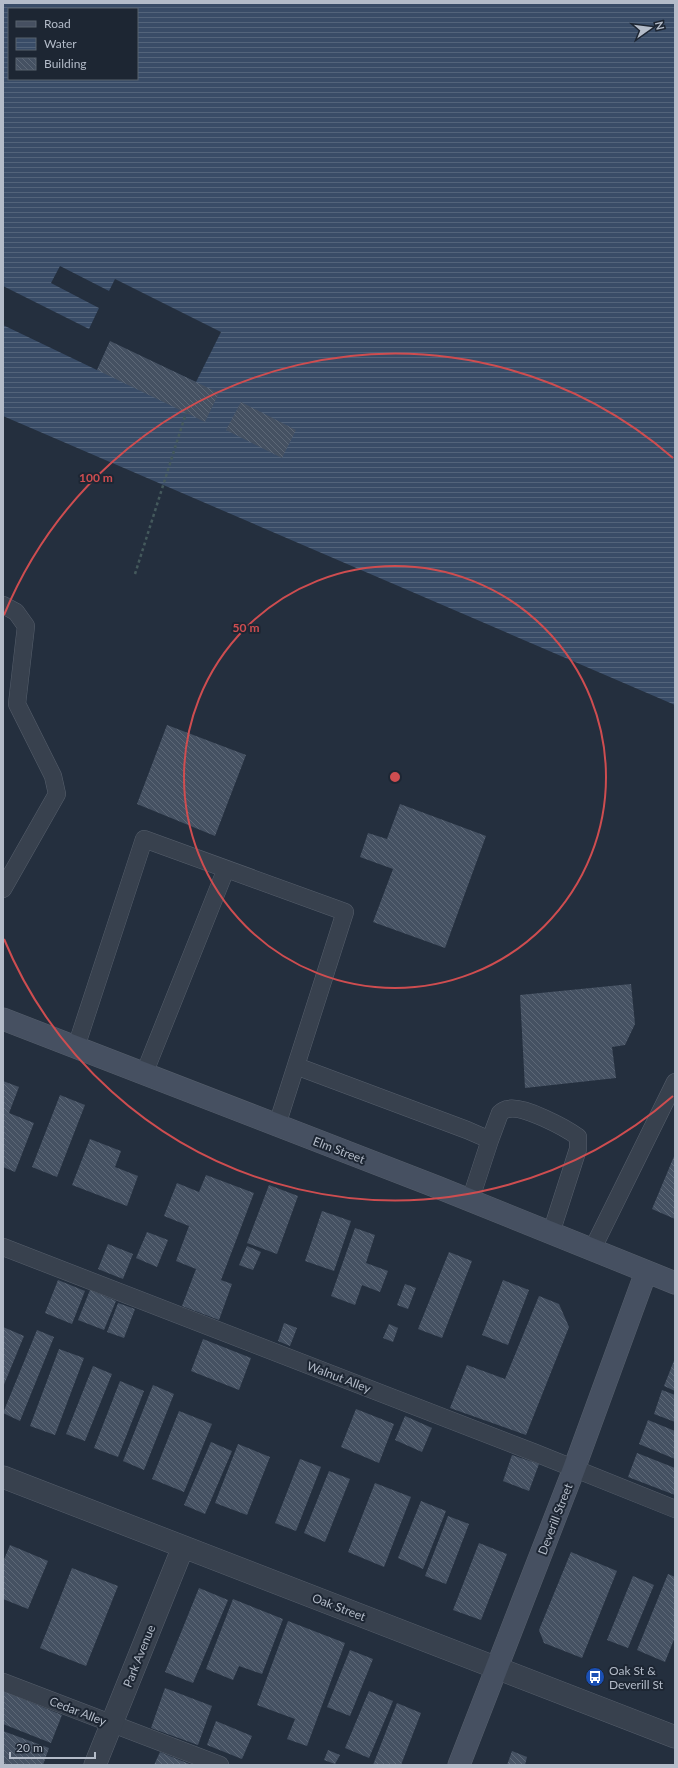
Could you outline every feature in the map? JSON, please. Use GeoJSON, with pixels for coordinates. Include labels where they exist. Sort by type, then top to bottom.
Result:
{"type":"FeatureCollection","features":[{"type":"Feature","properties":{"kind":"main road","name":"Elm Street"},"geometry":{"type":"LineString","coordinates":[[3,1019],[277,1125],[675,1283]]}},
{"type":"Feature","properties":{"kind":"main road","name":"Deverill Street"},"geometry":{"type":"LineString","coordinates":[[459,1765],[574,1469],[646,1272]]}},
{"type":"Feature","properties":{"kind":"street","name":"Oak Street"},"geometry":{"type":"LineString","coordinates":[[3,1477],[497,1669],[675,1736]]}},
{"type":"Feature","properties":{"kind":"street","name":"Park Avenue"},"geometry":{"type":"LineString","coordinates":[[95,1765],[183,1547]]}},
{"type":"Feature","properties":{"kind":"lane"},"geometry":{"type":"LineString","coordinates":[[3,606],[16,612],[26,626],[17,704],[53,776],[57,794],[3,889]]}},
{"type":"Feature","properties":{"kind":"lane"},"geometry":{"type":"LineString","coordinates":[[76,1047],[144,839],[345,912],[277,1125]]}},
{"type":"Feature","properties":{"kind":"lane"},"geometry":{"type":"LineString","coordinates":[[144,1074],[226,869]]}},
{"type":"Feature","properties":{"kind":"lane"},"geometry":{"type":"LineString","coordinates":[[296,1066],[490,1140]]}},
{"type":"Feature","properties":{"kind":"lane"},"geometry":{"type":"LineString","coordinates":[[592,1250],[675,1082]]}},
{"type":"Feature","properties":{"kind":"lane"},"geometry":{"type":"LineString","coordinates":[[470,1201],[500,1113],[509,1108],[524,1110],[570,1130],[578,1137],[578,1149],[551,1233]]}},
{"type":"Feature","properties":{"kind":"lane","name":"Walnut Alley"},"geometry":{"type":"LineString","coordinates":[[3,1247],[574,1469],[675,1510]]}},
{"type":"Feature","properties":{"kind":"lane","name":"Cedar Alley"},"geometry":{"type":"LineString","coordinates":[[3,1682],[220,1765]]}},
{"type":"Feature","properties":{"kind":"path"},"geometry":{"type":"LineString","coordinates":[[135,574],[186,413]]}},
{"type":"Feature","properties":{"kind":"water"},"geometry":{"type":"Polygon","coordinates":[[[3,3],[675,3],[675,705],[3,416],[3,3]]]}},
{"type":"Feature","properties":{"kind":"pier"},"geometry":{"type":"Polygon","coordinates":[[[60,266],[109,291],[115,279],[221,332],[196,382],[110,342],[97,370],[3,325],[3,286],[89,329],[99,308],[51,283],[60,266]]]}},
{"type":"Feature","properties":{"kind":"building"},"geometry":{"type":"Polygon","coordinates":[[[110,341],[219,393],[205,422],[97,370],[110,341]]]}},
{"type":"Feature","properties":{"kind":"building"},"geometry":{"type":"Polygon","coordinates":[[[241,402],[296,430],[282,458],[226,430],[241,402]]]}},
{"type":"Feature","properties":{"kind":"building"},"geometry":{"type":"Polygon","coordinates":[[[167,725],[246,755],[215,836],[137,804],[167,725]]]}},
{"type":"Feature","properties":{"kind":"building"},"geometry":{"type":"Polygon","coordinates":[[[400,804],[486,836],[445,948],[373,922],[393,869],[360,857],[368,833],[387,839],[400,804]]]}},
{"type":"Feature","properties":{"kind":"building"},"geometry":{"type":"Polygon","coordinates":[[[631,984],[635,1024],[625,1045],[612,1047],[616,1078],[525,1088],[520,995],[631,984]]]}},
{"type":"Feature","properties":{"kind":"building"},"geometry":{"type":"Polygon","coordinates":[[[3,1081],[19,1087],[9,1113],[34,1123],[15,1172],[3,1167],[3,1081]]]}},
{"type":"Feature","properties":{"kind":"building"},"geometry":{"type":"Polygon","coordinates":[[[60,1095],[85,1105],[57,1177],[32,1167],[60,1095]]]}},
{"type":"Feature","properties":{"kind":"building"},"geometry":{"type":"Polygon","coordinates":[[[90,1139],[121,1151],[115,1167],[138,1176],[127,1206],[72,1185],[90,1139]]]}},
{"type":"Feature","properties":{"kind":"building"},"geometry":{"type":"Polygon","coordinates":[[[675,1154],[675,1219],[652,1209],[675,1154]]]}},
{"type":"Feature","properties":{"kind":"building"},"geometry":{"type":"Polygon","coordinates":[[[206,1175],[254,1193],[221,1280],[232,1284],[219,1320],[182,1306],[196,1269],[176,1261],[189,1226],[164,1216],[177,1183],[199,1192],[206,1175]]]}},
{"type":"Feature","properties":{"kind":"building"},"geometry":{"type":"Polygon","coordinates":[[[269,1185],[298,1196],[277,1254],[247,1243],[269,1185]]]}},
{"type":"Feature","properties":{"kind":"building"},"geometry":{"type":"Polygon","coordinates":[[[322,1211],[351,1221],[334,1271],[305,1261],[322,1211]]]}},
{"type":"Feature","properties":{"kind":"building"},"geometry":{"type":"Polygon","coordinates":[[[355,1228],[375,1235],[366,1263],[388,1271],[380,1292],[362,1285],[355,1305],[331,1296],[355,1228]]]}},
{"type":"Feature","properties":{"kind":"building"},"geometry":{"type":"Polygon","coordinates":[[[147,1232],[168,1240],[157,1267],[136,1258],[147,1232]]]}},
{"type":"Feature","properties":{"kind":"building"},"geometry":{"type":"Polygon","coordinates":[[[108,1244],[133,1254],[123,1279],[98,1269],[108,1244]]]}},
{"type":"Feature","properties":{"kind":"building"},"geometry":{"type":"Polygon","coordinates":[[[247,1246],[261,1252],[253,1270],[239,1265],[247,1246]]]}},
{"type":"Feature","properties":{"kind":"building"},"geometry":{"type":"Polygon","coordinates":[[[449,1252],[472,1261],[442,1338],[418,1329],[449,1252]]]}},
{"type":"Feature","properties":{"kind":"building"},"geometry":{"type":"Polygon","coordinates":[[[58,1280],[85,1291],[72,1324],[45,1313],[58,1280]]]}},
{"type":"Feature","properties":{"kind":"building"},"geometry":{"type":"Polygon","coordinates":[[[503,1280],[529,1290],[508,1345],[482,1335],[503,1280]]]}},
{"type":"Feature","properties":{"kind":"building"},"geometry":{"type":"Polygon","coordinates":[[[405,1284],[416,1288],[408,1309],[397,1305],[405,1284]]]}},
{"type":"Feature","properties":{"kind":"building"},"geometry":{"type":"Polygon","coordinates":[[[90,1290],[116,1301],[104,1330],[78,1320],[90,1290]]]}},
{"type":"Feature","properties":{"kind":"building"},"geometry":{"type":"Polygon","coordinates":[[[539,1296],[559,1304],[569,1327],[526,1435],[450,1408],[467,1365],[505,1379],[539,1296]]]}},
{"type":"Feature","properties":{"kind":"building"},"geometry":{"type":"Polygon","coordinates":[[[118,1303],[135,1309],[124,1338],[107,1332],[118,1303]]]}},
{"type":"Feature","properties":{"kind":"building"},"geometry":{"type":"Polygon","coordinates":[[[284,1323],[297,1328],[290,1346],[278,1341],[284,1323]]]}},
{"type":"Feature","properties":{"kind":"building"},"geometry":{"type":"Polygon","coordinates":[[[389,1324],[398,1328],[393,1342],[383,1338],[389,1324]]]}},
{"type":"Feature","properties":{"kind":"building"},"geometry":{"type":"Polygon","coordinates":[[[3,1327],[24,1336],[3,1387],[3,1327]]]}},
{"type":"Feature","properties":{"kind":"building"},"geometry":{"type":"Polygon","coordinates":[[[37,1330],[54,1337],[20,1421],[3,1413],[37,1330]]]}},
{"type":"Feature","properties":{"kind":"building"},"geometry":{"type":"Polygon","coordinates":[[[203,1339],[251,1358],[239,1390],[191,1371],[203,1339]]]}},
{"type":"Feature","properties":{"kind":"building"},"geometry":{"type":"Polygon","coordinates":[[[59,1349],[84,1358],[55,1435],[30,1426],[59,1349]]]}},
{"type":"Feature","properties":{"kind":"building"},"geometry":{"type":"Polygon","coordinates":[[[675,1358],[675,1391],[664,1386],[675,1358]]]}},
{"type":"Feature","properties":{"kind":"building"},"geometry":{"type":"Polygon","coordinates":[[[93,1366],[112,1374],[85,1441],[66,1434],[93,1366]]]}},
{"type":"Feature","properties":{"kind":"building"},"geometry":{"type":"Polygon","coordinates":[[[120,1381],[144,1391],[118,1457],[94,1448],[120,1381]]]}},
{"type":"Feature","properties":{"kind":"building"},"geometry":{"type":"Polygon","coordinates":[[[153,1385],[174,1394],[144,1470],[123,1461],[153,1385]]]}},
{"type":"Feature","properties":{"kind":"building"},"geometry":{"type":"Polygon","coordinates":[[[662,1390],[675,1395],[675,1422],[654,1414],[662,1390]]]}},
{"type":"Feature","properties":{"kind":"building"},"geometry":{"type":"Polygon","coordinates":[[[356,1409],[394,1424],[379,1463],[341,1447],[356,1409]]]}},
{"type":"Feature","properties":{"kind":"building"},"geometry":{"type":"Polygon","coordinates":[[[179,1411],[212,1424],[184,1492],[152,1479],[179,1411]]]}},
{"type":"Feature","properties":{"kind":"building"},"geometry":{"type":"Polygon","coordinates":[[[405,1416],[432,1428],[422,1452],[395,1440],[405,1416]]]}},
{"type":"Feature","properties":{"kind":"building"},"geometry":{"type":"Polygon","coordinates":[[[648,1420],[675,1431],[675,1459],[639,1444],[648,1420]]]}},
{"type":"Feature","properties":{"kind":"building"},"geometry":{"type":"Polygon","coordinates":[[[211,1442],[232,1451],[205,1514],[184,1505],[211,1442]]]}},
{"type":"Feature","properties":{"kind":"building"},"geometry":{"type":"Polygon","coordinates":[[[238,1444],[270,1457],[247,1515],[215,1503],[238,1444]]]}},
{"type":"Feature","properties":{"kind":"building"},"geometry":{"type":"Polygon","coordinates":[[[637,1453],[675,1468],[675,1495],[628,1477],[637,1453]]]}},
{"type":"Feature","properties":{"kind":"building"},"geometry":{"type":"Polygon","coordinates":[[[512,1455],[539,1464],[529,1491],[503,1481],[512,1455]]]}},
{"type":"Feature","properties":{"kind":"building"},"geometry":{"type":"Polygon","coordinates":[[[300,1459],[321,1467],[296,1531],[275,1523],[300,1459]]]}},
{"type":"Feature","properties":{"kind":"building"},"geometry":{"type":"Polygon","coordinates":[[[329,1471],[350,1479],[325,1542],[304,1533],[329,1471]]]}},
{"type":"Feature","properties":{"kind":"building"},"geometry":{"type":"Polygon","coordinates":[[[375,1483],[411,1497],[384,1567],[348,1552],[375,1483]]]}},
{"type":"Feature","properties":{"kind":"building"},"geometry":{"type":"Polygon","coordinates":[[[421,1501],[446,1511],[423,1569],[398,1558],[421,1501]]]}},
{"type":"Feature","properties":{"kind":"building"},"geometry":{"type":"Polygon","coordinates":[[[448,1516],[469,1524],[446,1584],[425,1576],[448,1516]]]}},
{"type":"Feature","properties":{"kind":"building"},"geometry":{"type":"Polygon","coordinates":[[[479,1543],[507,1554],[481,1620],[453,1610],[479,1543]]]}},
{"type":"Feature","properties":{"kind":"building"},"geometry":{"type":"Polygon","coordinates":[[[10,1545],[48,1561],[28,1609],[3,1599],[3,1562],[10,1545]]]}},
{"type":"Feature","properties":{"kind":"building"},"geometry":{"type":"Polygon","coordinates":[[[571,1552],[617,1571],[582,1658],[544,1643],[539,1630],[571,1552]]]}},
{"type":"Feature","properties":{"kind":"building"},"geometry":{"type":"Polygon","coordinates":[[[72,1568],[118,1586],[86,1666],[40,1648],[72,1568]]]}},
{"type":"Feature","properties":{"kind":"building"},"geometry":{"type":"Polygon","coordinates":[[[668,1574],[675,1577],[675,1637],[665,1662],[637,1650],[668,1574]]]}},
{"type":"Feature","properties":{"kind":"building"},"geometry":{"type":"Polygon","coordinates":[[[633,1576],[654,1585],[628,1648],[607,1640],[633,1576]]]}},
{"type":"Feature","properties":{"kind":"building"},"geometry":{"type":"Polygon","coordinates":[[[199,1588],[228,1600],[193,1683],[165,1672],[199,1588]]]}},
{"type":"Feature","properties":{"kind":"building"},"geometry":{"type":"Polygon","coordinates":[[[233,1599],[283,1619],[262,1674],[239,1666],[233,1680],[206,1669],[233,1599]]]}},
{"type":"Feature","properties":{"kind":"building"},"geometry":{"type":"Polygon","coordinates":[[[288,1621],[345,1643],[307,1746],[287,1739],[295,1719],[257,1705],[288,1621]]]}},
{"type":"Feature","properties":{"kind":"building"},"geometry":{"type":"Polygon","coordinates":[[[350,1650],[373,1659],[350,1716],[327,1707],[350,1650]]]}},
{"type":"Feature","properties":{"kind":"building"},"geometry":{"type":"Polygon","coordinates":[[[165,1688],[212,1706],[198,1745],[151,1728],[165,1688]]]}},
{"type":"Feature","properties":{"kind":"building"},"geometry":{"type":"Polygon","coordinates":[[[3,1691],[62,1715],[51,1743],[3,1724],[3,1691]]]}},
{"type":"Feature","properties":{"kind":"building"},"geometry":{"type":"Polygon","coordinates":[[[369,1691],[393,1701],[369,1758],[345,1748],[369,1691]]]}},
{"type":"Feature","properties":{"kind":"building"},"geometry":{"type":"Polygon","coordinates":[[[397,1703],[421,1713],[401,1765],[373,1765],[397,1703]]]}},
{"type":"Feature","properties":{"kind":"building"},"geometry":{"type":"Polygon","coordinates":[[[216,1721],[252,1736],[242,1759],[207,1745],[216,1721]]]}},
{"type":"Feature","properties":{"kind":"building"},"geometry":{"type":"Polygon","coordinates":[[[3,1731],[49,1748],[43,1765],[3,1764],[3,1731]]]}},
{"type":"Feature","properties":{"kind":"building"},"geometry":{"type":"Polygon","coordinates":[[[328,1750],[340,1755],[335,1764],[324,1760],[328,1750]]]}},
{"type":"Feature","properties":{"kind":"building"},"geometry":{"type":"Polygon","coordinates":[[[512,1751],[527,1757],[525,1765],[507,1765],[512,1751]]]}},
{"type":"Feature","properties":{"kind":"building"},"geometry":{"type":"Polygon","coordinates":[[[160,1752],[192,1765],[154,1765],[160,1752]]]}},
{"type":"Feature","properties":{"kind":"place","name":"Oak St & Deverill St"},"geometry":{"type":"Point","coordinates":[595,1677]}}]}
